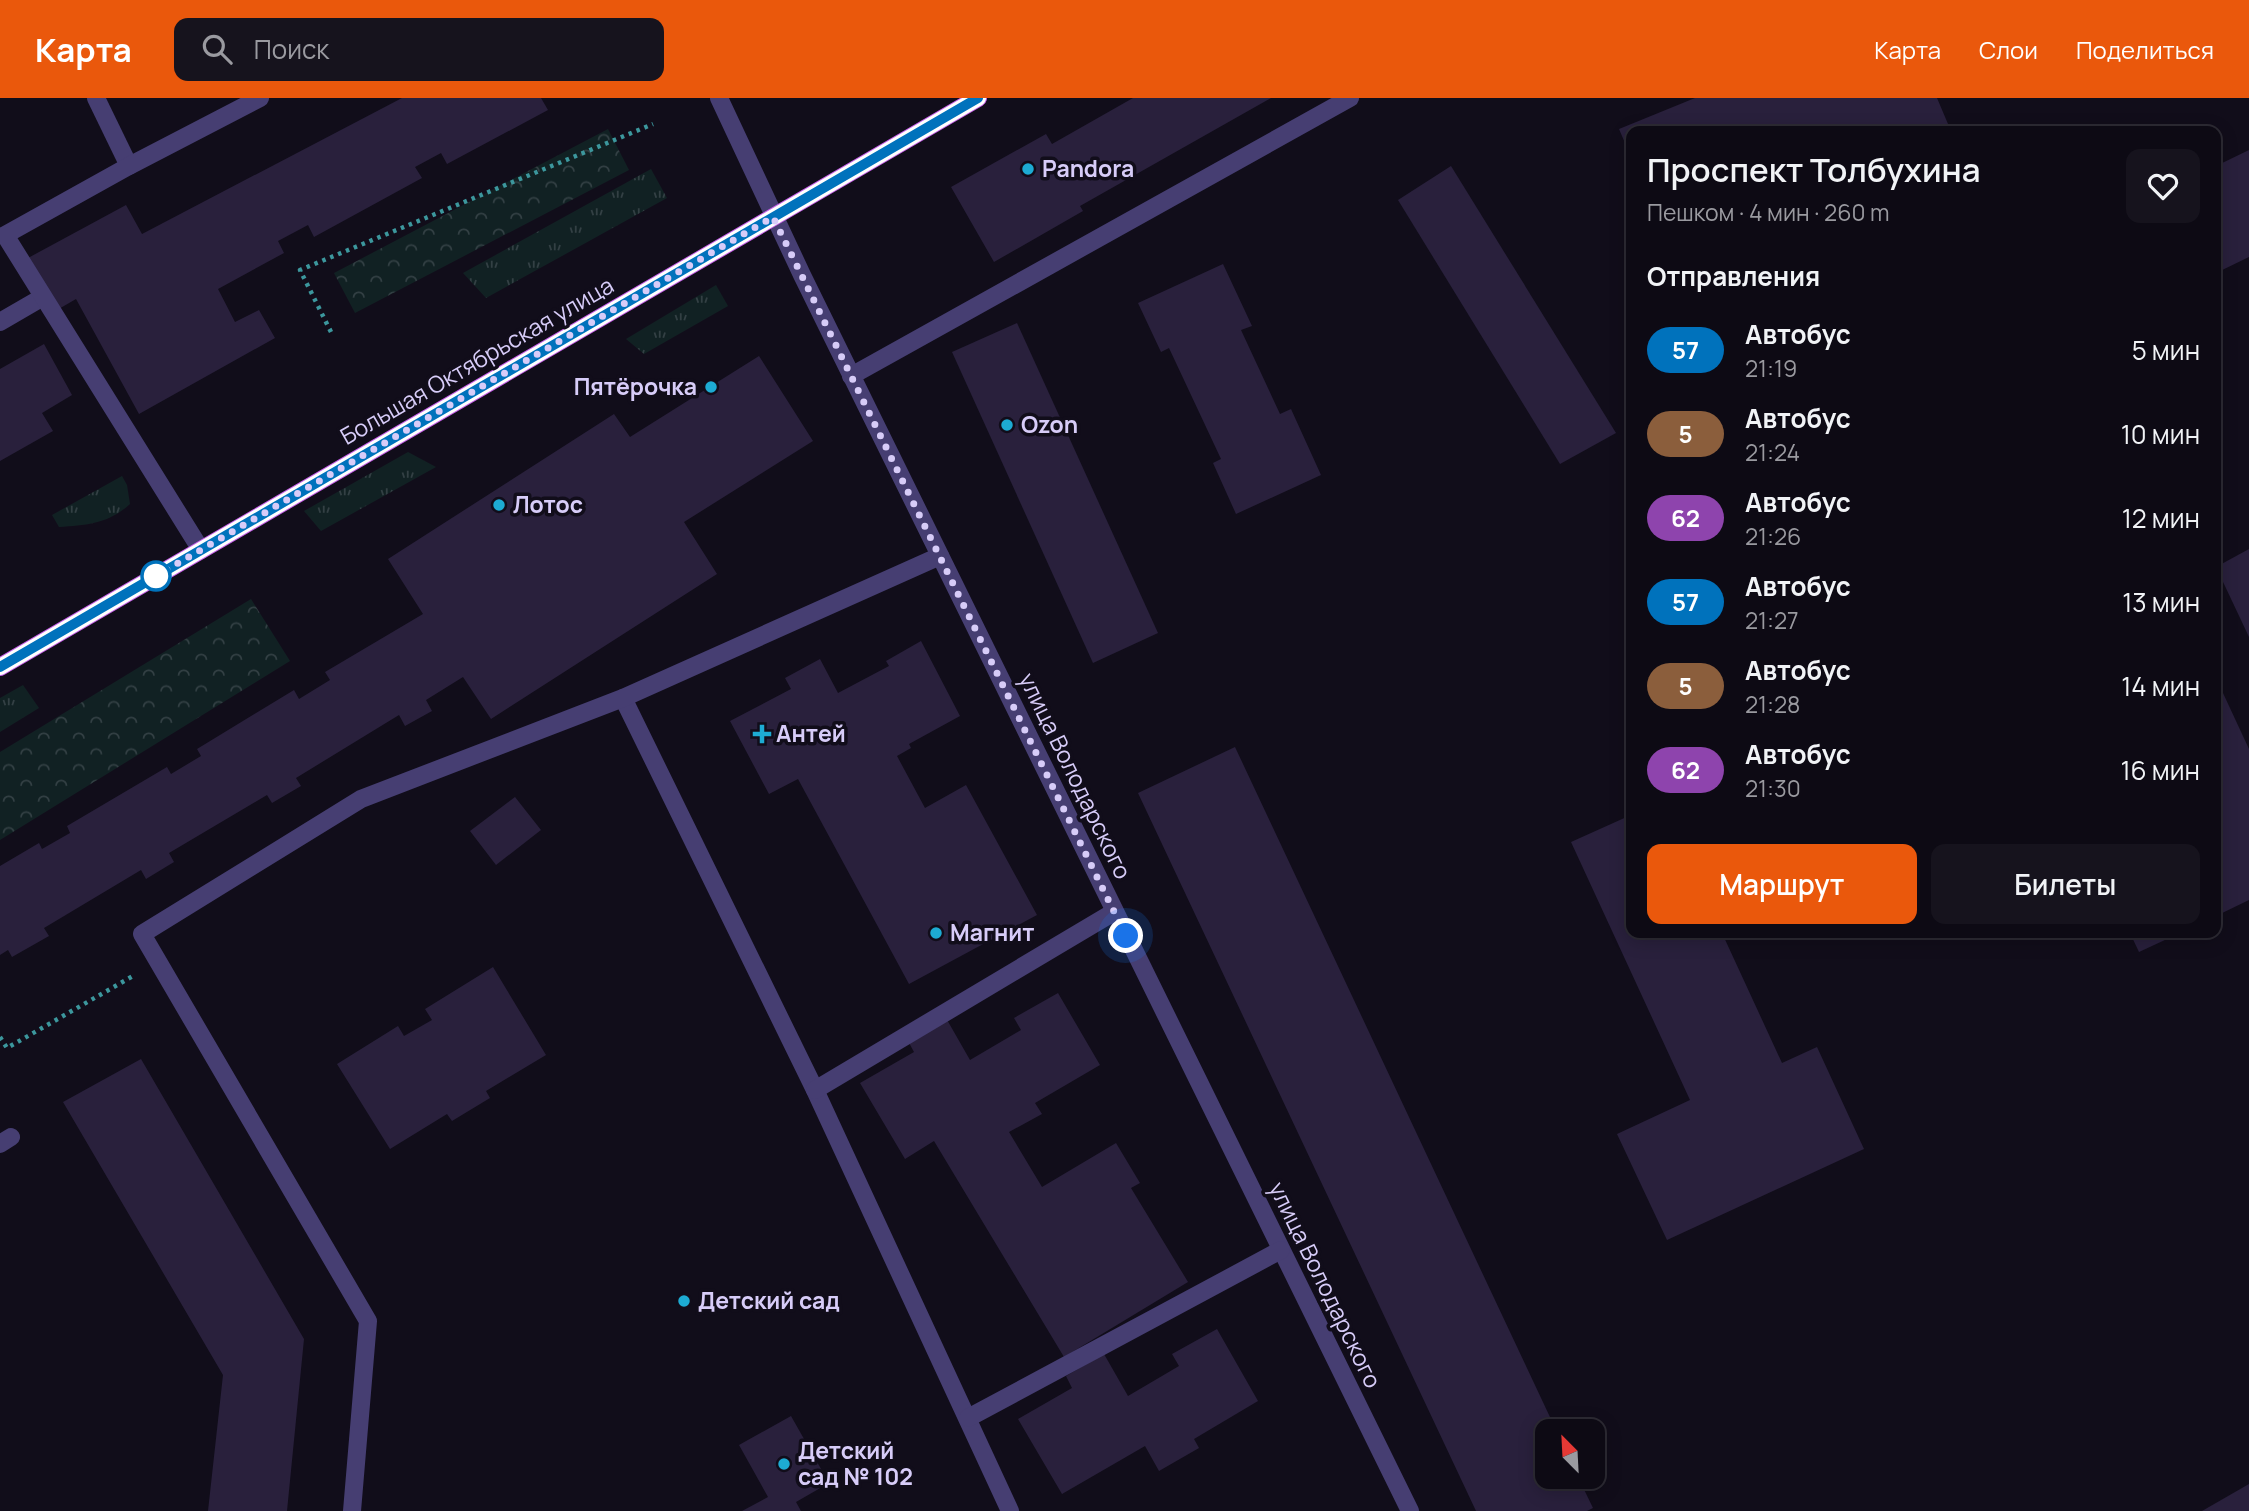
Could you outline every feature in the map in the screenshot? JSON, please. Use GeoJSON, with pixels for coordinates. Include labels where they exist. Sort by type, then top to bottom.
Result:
{"type":"FeatureCollection","features":[{"type":"Feature","properties":{"kind":"main road","name":"Большая Октябрьская улица"},"geometry":{"type":"LineString","coordinates":[[0,667],[978,98]]}},
{"type":"Feature","properties":{"kind":"street"},"geometry":{"type":"LineString","coordinates":[[96,98],[129,166]]}},
{"type":"Feature","properties":{"kind":"street"},"geometry":{"type":"LineString","coordinates":[[201,550],[2,231],[260,98]]}},
{"type":"Feature","properties":{"kind":"street","name":"улица Володарского"},"geometry":{"type":"LineString","coordinates":[[719,98],[773,217],[1410,1511]]}},
{"type":"Feature","properties":{"kind":"street"},"geometry":{"type":"LineString","coordinates":[[851,376],[1350,98]]}},
{"type":"Feature","properties":{"kind":"street"},"geometry":{"type":"LineString","coordinates":[[0,323],[43,297]]}},
{"type":"Feature","properties":{"kind":"street"},"geometry":{"type":"LineString","coordinates":[[352,1511],[368,1321],[142,934],[361,799],[622,698],[940,556]]}},
{"type":"Feature","properties":{"kind":"street"},"geometry":{"type":"LineString","coordinates":[[622,698],[815,1090],[1010,1511]]}},
{"type":"Feature","properties":{"kind":"street"},"geometry":{"type":"LineString","coordinates":[[815,1090],[1114,912]]}},
{"type":"Feature","properties":{"kind":"street"},"geometry":{"type":"LineString","coordinates":[[968,1418],[1281,1250]]}},
{"type":"Feature","properties":{"kind":"path"},"geometry":{"type":"LineString","coordinates":[[331,332],[300,270],[653,124]]}},
{"type":"Feature","properties":{"kind":"path"},"geometry":{"type":"LineString","coordinates":[[0,1037],[7,1048],[158,962]]}},
{"type":"Feature","properties":{"kind":"green space"},"geometry":{"type":"Polygon","coordinates":[[[608,129],[629,170],[355,313],[334,273],[608,129]]]}},
{"type":"Feature","properties":{"kind":"green space"},"geometry":{"type":"Polygon","coordinates":[[[651,169],[667,198],[486,298],[463,273],[651,169]]]}},
{"type":"Feature","properties":{"kind":"green space"},"geometry":{"type":"Polygon","coordinates":[[[716,285],[728,306],[644,354],[626,339],[716,285]]]}},
{"type":"Feature","properties":{"kind":"green space"},"geometry":{"type":"Polygon","coordinates":[[[408,452],[436,467],[321,531],[304,511],[408,452]]]}},
{"type":"Feature","properties":{"kind":"green space"},"geometry":{"type":"Polygon","coordinates":[[[122,476],[127,485],[130,504],[122,511],[105,520],[59,527],[52,515],[122,476]]]}},
{"type":"Feature","properties":{"kind":"green space"},"geometry":{"type":"Polygon","coordinates":[[[251,599],[290,661],[0,840],[0,752],[251,599]]]}},
{"type":"Feature","properties":{"kind":"green space"},"geometry":{"type":"Polygon","coordinates":[[[23,685],[39,708],[0,732],[0,698],[23,685]]]}},
{"type":"Feature","properties":{"kind":"building"},"geometry":{"type":"Polygon","coordinates":[[[402,98],[541,98],[548,110],[447,164],[441,153],[415,167],[422,178],[314,237],[308,225],[278,241],[284,253],[218,289],[235,322],[259,310],[275,338],[139,414],[76,299],[57,310],[28,258],[126,205],[142,234],[402,98]]]}},
{"type":"Feature","properties":{"kind":"building"},"geometry":{"type":"Polygon","coordinates":[[[1133,98],[1271,98],[1080,206],[1083,211],[994,262],[951,187],[1046,134],[1052,144],[1133,98]]]}},
{"type":"Feature","properties":{"kind":"building"},"geometry":{"type":"Polygon","coordinates":[[[1695,98],[1937,98],[1949,126],[1626,126],[1695,98]]]}},
{"type":"Feature","properties":{"kind":"building"},"geometry":{"type":"Polygon","coordinates":[[[1626,126],[1626,145],[1619,129],[1626,126]]]}},
{"type":"Feature","properties":{"kind":"building"},"geometry":{"type":"Polygon","coordinates":[[[2249,150],[2249,257],[2221,271],[2221,164],[2249,150]]]}},
{"type":"Feature","properties":{"kind":"building"},"geometry":{"type":"Polygon","coordinates":[[[1451,166],[1616,433],[1560,464],[1398,200],[1451,166]]]}},
{"type":"Feature","properties":{"kind":"building"},"geometry":{"type":"Polygon","coordinates":[[[1223,264],[1252,326],[1241,330],[1280,414],[1291,409],[1321,475],[1236,514],[1213,463],[1221,459],[1169,348],[1161,352],[1138,303],[1223,264]]]}},
{"type":"Feature","properties":{"kind":"building"},"geometry":{"type":"Polygon","coordinates":[[[1017,323],[1158,633],[1093,663],[952,352],[1017,323]]]}},
{"type":"Feature","properties":{"kind":"building"},"geometry":{"type":"Polygon","coordinates":[[[44,344],[72,395],[42,413],[53,431],[0,461],[0,369],[44,344]]]}},
{"type":"Feature","properties":{"kind":"building"},"geometry":{"type":"Polygon","coordinates":[[[759,356],[813,441],[684,522],[717,574],[491,719],[463,677],[426,700],[432,711],[405,726],[399,715],[296,778],[301,786],[272,803],[267,795],[169,853],[174,862],[146,879],[141,870],[44,928],[49,936],[12,957],[8,950],[0,955],[0,866],[39,843],[42,849],[70,833],[67,826],[167,767],[171,774],[201,756],[197,749],[294,690],[299,699],[330,680],[325,672],[423,614],[388,559],[614,414],[630,437],[759,356]]]}},
{"type":"Feature","properties":{"kind":"building"},"geometry":{"type":"Polygon","coordinates":[[[2249,549],[2249,637],[2221,578],[2221,564],[2249,549]]]}},
{"type":"Feature","properties":{"kind":"building"},"geometry":{"type":"Polygon","coordinates":[[[921,641],[960,716],[909,744],[911,748],[897,756],[925,808],[966,785],[1037,915],[909,984],[798,779],[769,794],[730,721],[791,689],[785,678],[820,659],[838,693],[889,666],[886,661],[921,641]]]}},
{"type":"Feature","properties":{"kind":"building"},"geometry":{"type":"Polygon","coordinates":[[[2221,689],[2249,749],[2249,900],[2221,914],[2221,689]]]}},
{"type":"Feature","properties":{"kind":"building"},"geometry":{"type":"Polygon","coordinates":[[[1235,747],[1551,1419],[1535,1419],[1535,1489],[1584,1489],[1593,1508],[1587,1511],[1476,1511],[1138,793],[1235,747]]]}},
{"type":"Feature","properties":{"kind":"building"},"geometry":{"type":"Polygon","coordinates":[[[515,797],[541,830],[496,865],[470,831],[515,797]]]}},
{"type":"Feature","properties":{"kind":"building"},"geometry":{"type":"Polygon","coordinates":[[[1626,817],[1626,938],[1724,938],[1782,1063],[1817,1047],[1864,1149],[1667,1240],[1617,1134],[1690,1100],[1571,842],[1626,817]]]}},
{"type":"Feature","properties":{"kind":"building"},"geometry":{"type":"Polygon","coordinates":[[[2132,938],[2169,938],[2139,952],[2132,938]]]}},
{"type":"Feature","properties":{"kind":"building"},"geometry":{"type":"Polygon","coordinates":[[[493,967],[546,1055],[486,1091],[490,1098],[452,1121],[447,1114],[390,1149],[337,1064],[398,1026],[404,1036],[432,1020],[425,1009],[493,967]]]}},
{"type":"Feature","properties":{"kind":"building"},"geometry":{"type":"Polygon","coordinates":[[[1058,993],[1100,1065],[1035,1103],[1042,1114],[1009,1132],[1042,1187],[1116,1143],[1140,1183],[1131,1188],[1188,1282],[1064,1357],[934,1141],[905,1159],[860,1083],[914,1052],[908,1041],[946,1018],[970,1060],[1021,1030],[1014,1018],[1058,993]]]}},
{"type":"Feature","properties":{"kind":"building"},"geometry":{"type":"Polygon","coordinates":[[[141,1059],[304,1339],[287,1511],[208,1511],[223,1375],[63,1102],[141,1059]]]}},
{"type":"Feature","properties":{"kind":"building"},"geometry":{"type":"Polygon","coordinates":[[[1217,1329],[1258,1401],[1194,1439],[1199,1448],[1159,1471],[1145,1446],[1062,1494],[1018,1419],[1072,1388],[1066,1376],[1104,1354],[1128,1396],[1179,1366],[1172,1354],[1217,1329]]]}},
{"type":"Feature","properties":{"kind":"building","name":"Детский сад № 102"},"geometry":{"type":"Polygon","coordinates":[[[791,1416],[829,1483],[796,1502],[801,1511],[742,1511],[768,1497],[739,1445],[791,1416]]]}},
{"type":"Feature","properties":{"kind":"building"},"geometry":{"type":"Polygon","coordinates":[[[2249,1484],[2249,1511],[2202,1511],[2249,1484]]]}},
{"type":"Feature","properties":{"kind":"bus line","name":"57"},"geometry":{"type":"LineString","coordinates":[[0,667],[978,98]]}},
{"type":"Feature","properties":{"kind":"place","name":"Pandora"},"geometry":{"type":"Point","coordinates":[1028,169]}},
{"type":"Feature","properties":{"kind":"place","name":"Пятёрочка"},"geometry":{"type":"Point","coordinates":[711,387]}},
{"type":"Feature","properties":{"kind":"place","name":"Ozon"},"geometry":{"type":"Point","coordinates":[1007,425]}},
{"type":"Feature","properties":{"kind":"place","name":"Лотос"},"geometry":{"type":"Point","coordinates":[499,505]}},
{"type":"Feature","properties":{"kind":"place","name":"Антей"},"geometry":{"type":"Point","coordinates":[762,734]}},
{"type":"Feature","properties":{"kind":"place","name":"Магнит"},"geometry":{"type":"Point","coordinates":[936,933]}},
{"type":"Feature","properties":{"kind":"place","name":"Детский сад"},"geometry":{"type":"Point","coordinates":[684,1301]}},
{"type":"Feature","properties":{"kind":"place","name":"Детский сад № 102"},"geometry":{"type":"Point","coordinates":[784,1464]}},
{"type":"Feature","properties":{"kind":"route"},"geometry":{"type":"LineString","coordinates":[[156,576],[773,217],[1126,936]]}}]}
